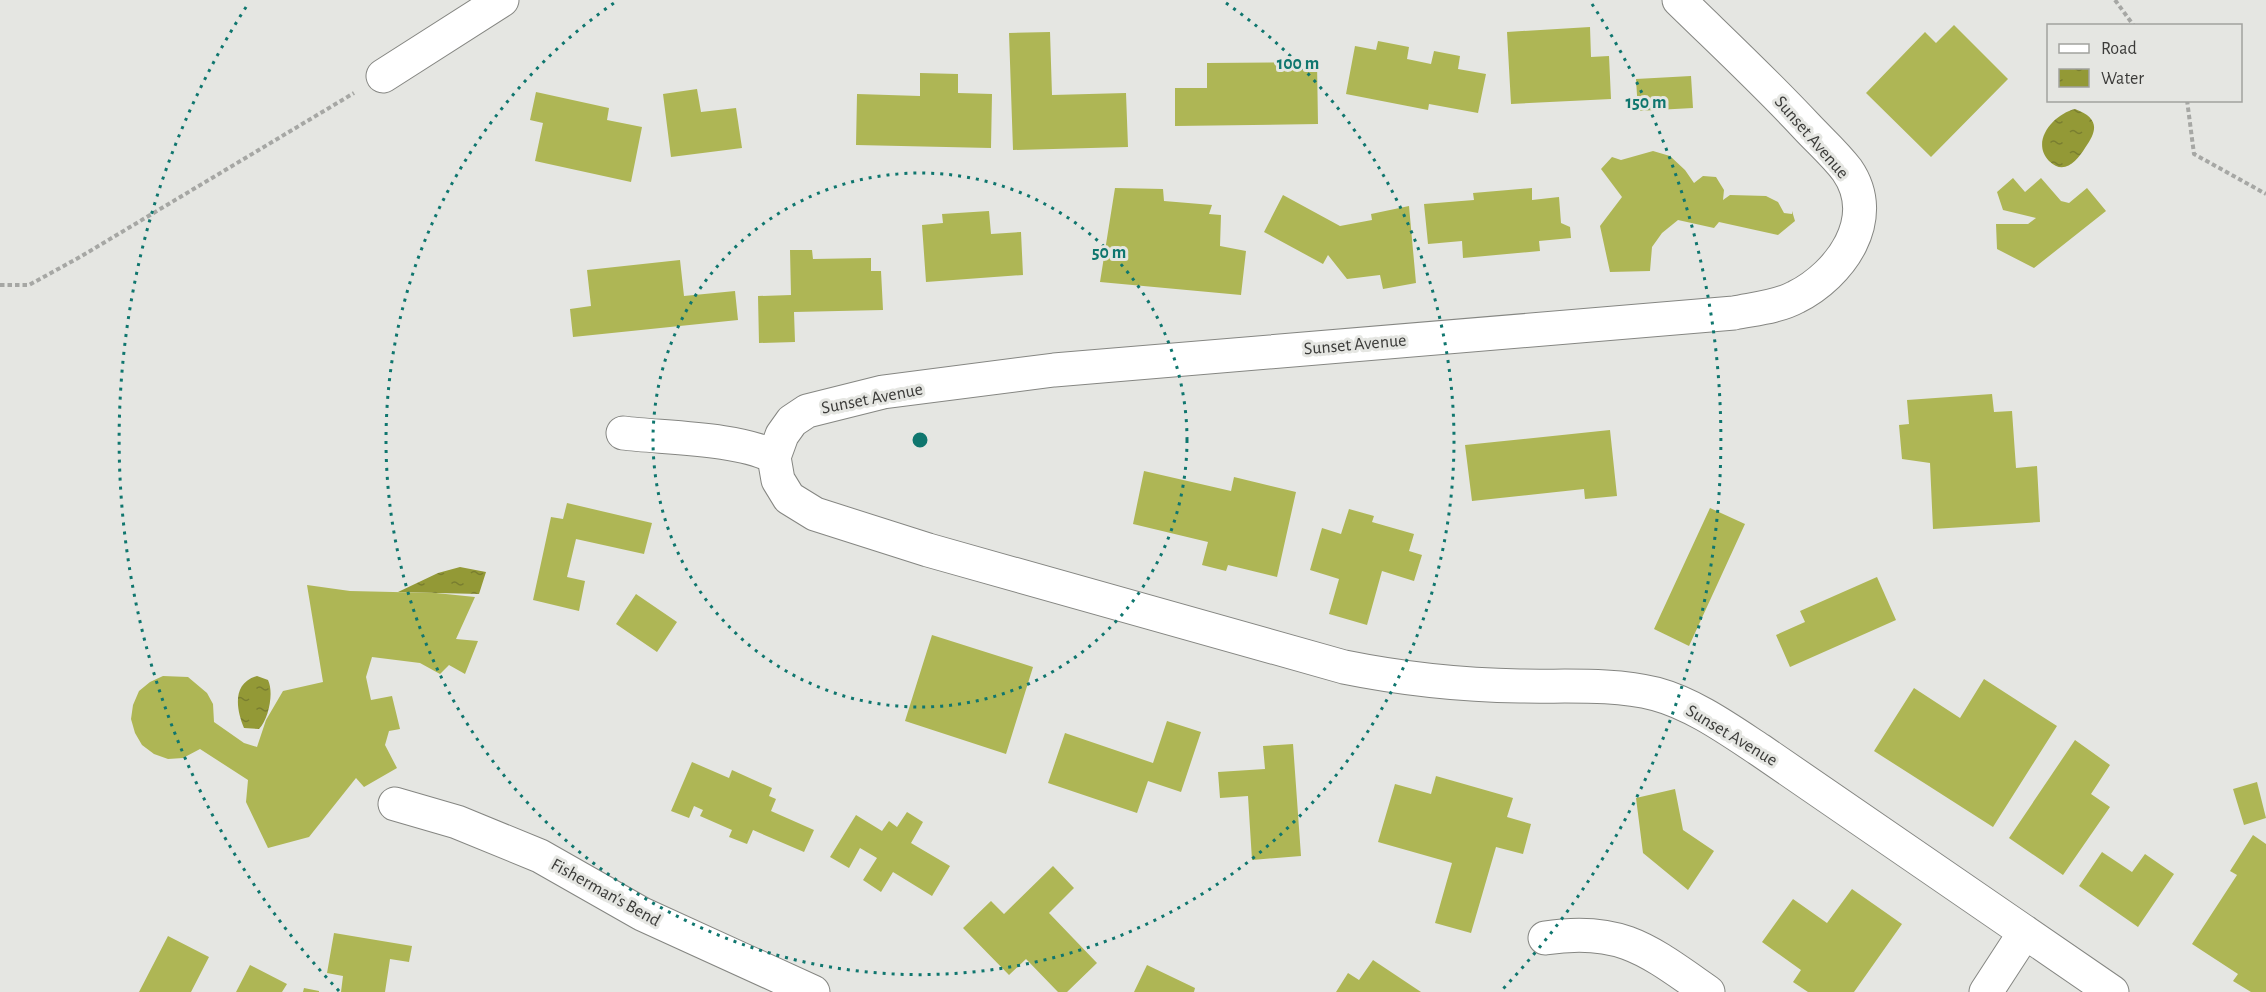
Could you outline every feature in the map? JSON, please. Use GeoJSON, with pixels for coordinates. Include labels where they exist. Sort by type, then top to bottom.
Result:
{"type":"FeatureCollection","features":[{"type":"Feature","properties":{"kind":"street"},"geometry":{"type":"LineString","coordinates":[[383,76],[502,0]]}},
{"type":"Feature","properties":{"kind":"street","name":"Sunset Avenue"},"geometry":{"type":"LineString","coordinates":[[1679,0],[1806,126],[1847,171],[1855,190],[1859,208],[1856,231],[1848,252],[1835,270],[1794,299],[1734,313],[1054,370],[883,392],[807,411],[792,421],[782,435],[774,457],[778,480],[789,498],[815,514],[928,550],[1344,667],[1399,678],[1459,685],[1627,689],[1657,694],[1735,734],[2112,992]]}},
{"type":"Feature","properties":{"kind":"street"},"geometry":{"type":"LineString","coordinates":[[623,433],[738,446],[762,451],[774,457]]}},
{"type":"Feature","properties":{"kind":"street","name":"Fisherman's Bend"},"geometry":{"type":"LineString","coordinates":[[395,804],[456,822],[540,856],[642,914],[813,992]]}},
{"type":"Feature","properties":{"kind":"street"},"geometry":{"type":"LineString","coordinates":[[1986,992],[2025,932]]}},
{"type":"Feature","properties":{"kind":"street"},"geometry":{"type":"LineString","coordinates":[[1545,938],[1588,934],[1619,939],[1648,950],[1708,992]]}},
{"type":"Feature","properties":{"kind":"path"},"geometry":{"type":"LineString","coordinates":[[2115,0],[2133,24]]}},
{"type":"Feature","properties":{"kind":"path"},"geometry":{"type":"LineString","coordinates":[[0,285],[29,285],[80,257],[383,76]]}},
{"type":"Feature","properties":{"kind":"path"},"geometry":{"type":"LineString","coordinates":[[2187,102],[2194,154],[2266,194]]}},
{"type":"Feature","properties":{"kind":"water"},"geometry":{"type":"Polygon","coordinates":[[[2075,109],[2089,116],[2094,130],[2078,158],[2070,165],[2060,167],[2049,161],[2044,153],[2043,137],[2059,116],[2075,109]]]}},
{"type":"Feature","properties":{"kind":"water"},"geometry":{"type":"Polygon","coordinates":[[[460,567],[486,572],[479,594],[398,592],[438,573],[460,567]]]}},
{"type":"Feature","properties":{"kind":"water"},"geometry":{"type":"Polygon","coordinates":[[[257,676],[268,680],[270,685],[268,712],[259,729],[244,728],[239,713],[238,697],[243,684],[257,676]]]}},
{"type":"Feature","properties":{"kind":"building"},"geometry":{"type":"Polygon","coordinates":[[[1954,25],[2008,79],[1931,157],[1866,93],[1925,32],[1936,43],[1954,25]]]}},
{"type":"Feature","properties":{"kind":"building"},"geometry":{"type":"Polygon","coordinates":[[[1590,27],[1591,57],[1609,56],[1611,99],[1511,104],[1507,32],[1590,27]]]}},
{"type":"Feature","properties":{"kind":"building"},"geometry":{"type":"Polygon","coordinates":[[[1050,32],[1052,95],[1126,93],[1128,147],[1013,150],[1009,33],[1050,32]]]}},
{"type":"Feature","properties":{"kind":"building"},"geometry":{"type":"Polygon","coordinates":[[[1378,41],[1409,47],[1407,59],[1431,64],[1434,51],[1460,56],[1458,69],[1486,74],[1478,113],[1429,104],[1428,110],[1346,94],[1355,46],[1376,50],[1378,41]]]}},
{"type":"Feature","properties":{"kind":"building"},"geometry":{"type":"Polygon","coordinates":[[[1317,62],[1318,124],[1175,126],[1175,88],[1207,88],[1207,63],[1317,62]]]}},
{"type":"Feature","properties":{"kind":"building"},"geometry":{"type":"Polygon","coordinates":[[[920,73],[958,74],[958,93],[992,94],[991,148],[856,145],[857,94],[920,96],[920,73]]]}},
{"type":"Feature","properties":{"kind":"building"},"geometry":{"type":"Polygon","coordinates":[[[1691,76],[1693,108],[1638,111],[1636,79],[1691,76]]]}},
{"type":"Feature","properties":{"kind":"building"},"geometry":{"type":"Polygon","coordinates":[[[697,89],[701,112],[736,108],[742,148],[671,157],[663,94],[697,89]]]}},
{"type":"Feature","properties":{"kind":"building"},"geometry":{"type":"Polygon","coordinates":[[[536,92],[609,108],[607,120],[642,127],[631,182],[535,161],[543,123],[530,120],[536,92]]]}},
{"type":"Feature","properties":{"kind":"building"},"geometry":{"type":"Polygon","coordinates":[[[1653,151],[1670,156],[1685,170],[1694,183],[1703,176],[1716,177],[1724,190],[1723,200],[1730,195],[1766,196],[1778,202],[1784,213],[1792,214],[1792,211],[1795,221],[1778,235],[1719,222],[1714,228],[1678,220],[1662,233],[1652,247],[1650,271],[1610,272],[1600,226],[1622,197],[1601,169],[1612,157],[1621,160],[1653,151]]]}},
{"type":"Feature","properties":{"kind":"building"},"geometry":{"type":"Polygon","coordinates":[[[2013,178],[2025,192],[2041,178],[2061,201],[2069,203],[2087,188],[2106,211],[2034,268],[1997,249],[1996,224],[2028,224],[2036,218],[2003,210],[1997,192],[2013,178]]]}},
{"type":"Feature","properties":{"kind":"building"},"geometry":{"type":"Polygon","coordinates":[[[1115,188],[1163,189],[1164,201],[1212,205],[1209,214],[1221,215],[1220,246],[1246,251],[1241,295],[1100,282],[1115,188]]]}},
{"type":"Feature","properties":{"kind":"building"},"geometry":{"type":"Polygon","coordinates":[[[1532,188],[1532,200],[1559,197],[1561,223],[1570,227],[1571,238],[1539,241],[1540,251],[1463,258],[1462,241],[1428,244],[1424,204],[1474,200],[1473,193],[1532,188]]]}},
{"type":"Feature","properties":{"kind":"building"},"geometry":{"type":"Polygon","coordinates":[[[1283,195],[1340,226],[1372,220],[1371,214],[1409,206],[1416,283],[1383,289],[1380,275],[1347,279],[1328,255],[1323,264],[1264,232],[1283,195]]]}},
{"type":"Feature","properties":{"kind":"building"},"geometry":{"type":"Polygon","coordinates":[[[989,211],[991,234],[1021,232],[1023,275],[926,282],[922,225],[943,223],[942,214],[989,211]]]}},
{"type":"Feature","properties":{"kind":"building"},"geometry":{"type":"Polygon","coordinates":[[[790,250],[812,250],[813,259],[871,258],[871,271],[881,271],[883,310],[794,312],[795,342],[759,343],[758,296],[791,295],[790,250]]]}},
{"type":"Feature","properties":{"kind":"building"},"geometry":{"type":"Polygon","coordinates":[[[680,260],[684,296],[735,291],[738,320],[573,337],[570,309],[591,306],[587,270],[680,260]]]}},
{"type":"Feature","properties":{"kind":"building"},"geometry":{"type":"Polygon","coordinates":[[[1992,394],[1994,412],[2012,411],[2016,468],[2037,466],[2040,522],[1933,529],[1930,463],[1902,459],[1899,425],[1909,424],[1907,400],[1992,394]]]}},
{"type":"Feature","properties":{"kind":"building"},"geometry":{"type":"Polygon","coordinates":[[[1610,430],[1617,496],[1585,499],[1584,489],[1472,501],[1465,445],[1610,430]]]}},
{"type":"Feature","properties":{"kind":"building"},"geometry":{"type":"Polygon","coordinates":[[[1144,471],[1231,491],[1234,477],[1296,492],[1277,577],[1228,565],[1226,571],[1202,565],[1208,542],[1133,524],[1144,471]]]}},
{"type":"Feature","properties":{"kind":"building"},"geometry":{"type":"Polygon","coordinates":[[[567,503],[652,523],[644,554],[576,539],[567,577],[585,581],[579,611],[533,600],[551,517],[563,519],[567,503]]]}},
{"type":"Feature","properties":{"kind":"building"},"geometry":{"type":"Polygon","coordinates":[[[1710,508],[1745,524],[1689,646],[1654,629],[1710,508]]]}},
{"type":"Feature","properties":{"kind":"building"},"geometry":{"type":"Polygon","coordinates":[[[1349,509],[1374,516],[1372,522],[1414,534],[1409,551],[1422,555],[1414,581],[1382,571],[1367,625],[1329,614],[1339,579],[1310,570],[1322,528],[1341,534],[1349,509]]]}},
{"type":"Feature","properties":{"kind":"building"},"geometry":{"type":"Polygon","coordinates":[[[1877,577],[1896,620],[1790,667],[1776,635],[1805,622],[1800,611],[1877,577]]]}},
{"type":"Feature","properties":{"kind":"building"},"geometry":{"type":"Polygon","coordinates":[[[307,585],[350,591],[436,593],[475,597],[456,639],[478,641],[465,674],[449,665],[440,674],[420,663],[372,657],[366,677],[371,700],[392,696],[400,729],[389,731],[385,745],[397,768],[364,787],[356,778],[309,837],[268,848],[246,802],[248,780],[200,749],[183,758],[168,759],[154,754],[142,745],[135,733],[131,719],[133,705],[139,691],[150,682],[163,676],[188,677],[207,693],[213,704],[214,722],[244,743],[257,747],[266,720],[283,691],[323,682],[307,585]]]}},
{"type":"Feature","properties":{"kind":"building"},"geometry":{"type":"Polygon","coordinates":[[[636,594],[677,622],[657,652],[616,624],[636,594]]]}},
{"type":"Feature","properties":{"kind":"building"},"geometry":{"type":"Polygon","coordinates":[[[932,635],[1033,667],[1006,754],[905,721],[932,635]]]}},
{"type":"Feature","properties":{"kind":"building"},"geometry":{"type":"Polygon","coordinates":[[[1984,679],[2057,726],[1993,827],[1874,751],[1914,688],[1960,718],[1984,679]]]}},
{"type":"Feature","properties":{"kind":"building"},"geometry":{"type":"Polygon","coordinates":[[[1167,721],[1201,732],[1181,792],[1148,781],[1137,813],[1048,783],[1065,733],[1153,763],[1167,721]]]}},
{"type":"Feature","properties":{"kind":"building"},"geometry":{"type":"Polygon","coordinates":[[[2075,740],[2110,765],[2091,794],[2110,807],[2063,875],[2009,838],[2075,740]]]}},
{"type":"Feature","properties":{"kind":"building"},"geometry":{"type":"Polygon","coordinates":[[[1293,744],[1301,856],[1252,860],[1248,796],[1220,798],[1218,772],[1265,769],[1263,746],[1293,744]]]}},
{"type":"Feature","properties":{"kind":"building"},"geometry":{"type":"Polygon","coordinates":[[[692,762],[729,778],[732,770],[772,788],[769,796],[776,799],[771,811],[814,830],[804,852],[753,830],[747,844],[729,837],[732,830],[700,816],[703,810],[694,806],[689,818],[671,811],[692,762]]]}},
{"type":"Feature","properties":{"kind":"building"},"geometry":{"type":"Polygon","coordinates":[[[1436,776],[1513,798],[1507,817],[1531,824],[1523,854],[1496,847],[1471,933],[1435,923],[1452,863],[1378,842],[1395,784],[1431,794],[1436,776]]]}},
{"type":"Feature","properties":{"kind":"building"},"geometry":{"type":"Polygon","coordinates":[[[2257,782],[2266,818],[2244,825],[2233,789],[2257,782]]]}},
{"type":"Feature","properties":{"kind":"building"},"geometry":{"type":"Polygon","coordinates":[[[1675,789],[1683,830],[1714,851],[1688,890],[1643,853],[1636,798],[1675,789]]]}},
{"type":"Feature","properties":{"kind":"building"},"geometry":{"type":"Polygon","coordinates":[[[907,812],[923,822],[911,843],[950,866],[932,896],[893,872],[881,892],[863,880],[877,858],[860,848],[849,868],[830,857],[856,815],[882,831],[889,821],[897,827],[907,812]]]}},
{"type":"Feature","properties":{"kind":"building"},"geometry":{"type":"Polygon","coordinates":[[[2253,835],[2266,844],[2266,992],[2251,992],[2233,981],[2238,974],[2192,944],[2237,875],[2230,871],[2253,835]]]}},
{"type":"Feature","properties":{"kind":"building"},"geometry":{"type":"Polygon","coordinates":[[[2102,852],[2132,872],[2145,854],[2174,874],[2138,927],[2079,886],[2102,852]]]}},
{"type":"Feature","properties":{"kind":"building"},"geometry":{"type":"Polygon","coordinates":[[[1053,866],[1074,888],[1049,913],[1097,963],[1067,992],[1058,992],[1026,959],[1009,975],[963,928],[991,901],[1004,914],[1053,866]]]}},
{"type":"Feature","properties":{"kind":"building"},"geometry":{"type":"Polygon","coordinates":[[[1852,889],[1902,924],[1854,992],[1808,992],[1793,982],[1801,970],[1762,942],[1793,899],[1827,923],[1852,889]]]}},
{"type":"Feature","properties":{"kind":"building"},"geometry":{"type":"Polygon","coordinates":[[[334,933],[412,946],[409,962],[390,959],[385,992],[341,992],[343,976],[327,973],[334,933]]]}},
{"type":"Feature","properties":{"kind":"building"},"geometry":{"type":"Polygon","coordinates":[[[168,936],[209,957],[191,992],[139,992],[168,936]]]}},
{"type":"Feature","properties":{"kind":"building"},"geometry":{"type":"Polygon","coordinates":[[[1373,960],[1421,992],[1336,992],[1348,973],[1359,980],[1373,960]]]}},
{"type":"Feature","properties":{"kind":"building"},"geometry":{"type":"Polygon","coordinates":[[[250,965],[287,984],[282,992],[236,992],[250,965]]]}},
{"type":"Feature","properties":{"kind":"building"},"geometry":{"type":"Polygon","coordinates":[[[1147,965],[1195,988],[1194,992],[1134,992],[1147,965]]]}},
{"type":"Feature","properties":{"kind":"building"},"geometry":{"type":"Polygon","coordinates":[[[304,988],[319,991],[319,992],[303,992],[304,988]]]}}]}
